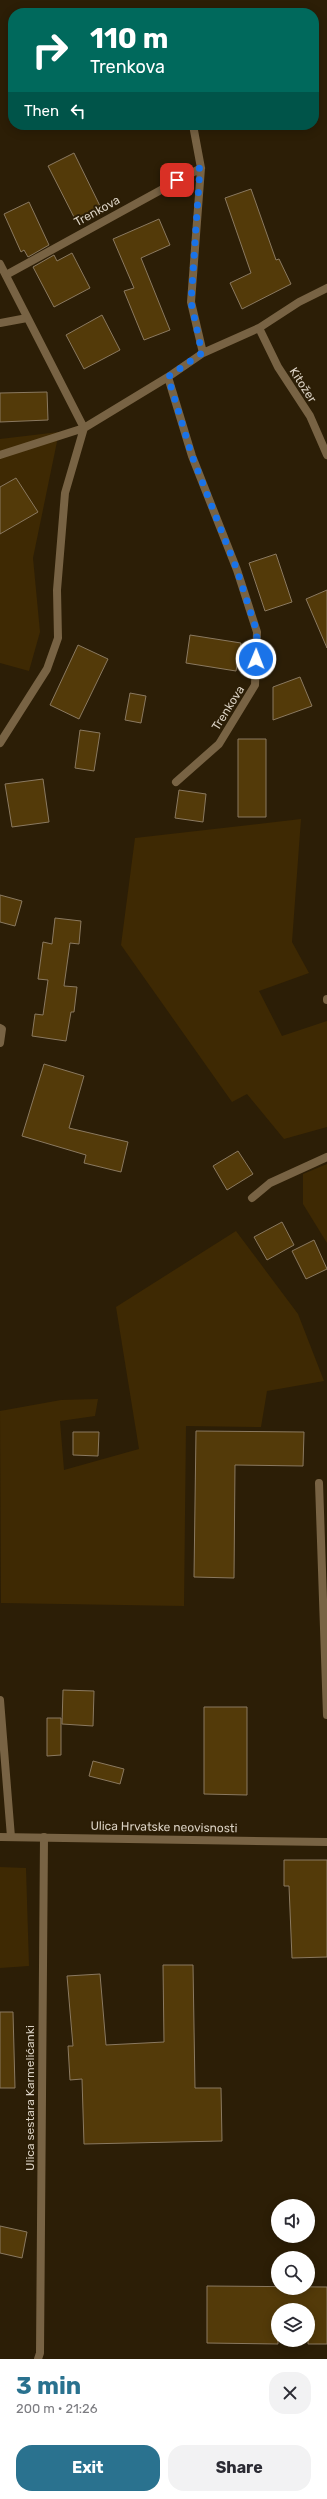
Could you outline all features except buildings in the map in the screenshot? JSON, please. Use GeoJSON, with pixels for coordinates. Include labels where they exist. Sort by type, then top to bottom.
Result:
{"type":"FeatureCollection","features":[{"type":"Feature","properties":{"kind":"street"},"geometry":{"type":"LineString","coordinates":[[194,130],[200,168],[191,302],[202,353]]}},
{"type":"Feature","properties":{"kind":"street","name":"Trenkova"},"geometry":{"type":"LineString","coordinates":[[6,276],[200,168]]}},
{"type":"Feature","properties":{"kind":"street"},"geometry":{"type":"LineString","coordinates":[[0,264],[84,428],[65,493],[57,590],[58,638],[46,669],[0,743]]}},
{"type":"Feature","properties":{"kind":"street"},"geometry":{"type":"LineString","coordinates":[[0,455],[84,428],[168,377],[202,353],[259,328],[300,302],[327,288]]}},
{"type":"Feature","properties":{"kind":"street"},"geometry":{"type":"LineString","coordinates":[[0,323],[27,318]]}},
{"type":"Feature","properties":{"kind":"street","name":"Kitožer"},"geometry":{"type":"LineString","coordinates":[[259,328],[278,368],[310,416],[327,455]]}},
{"type":"Feature","properties":{"kind":"street","name":"Trenkova"},"geometry":{"type":"LineString","coordinates":[[168,377],[192,456],[237,570],[257,632],[255,685],[219,744],[176,782]]}},
{"type":"Feature","properties":{"kind":"street"},"geometry":{"type":"LineString","coordinates":[[0,1028],[2,1029],[0,1042]]}},
{"type":"Feature","properties":{"kind":"street"},"geometry":{"type":"LineString","coordinates":[[252,1198],[270,1183],[327,1157]]}},
{"type":"Feature","properties":{"kind":"street"},"geometry":{"type":"LineString","coordinates":[[320,1483],[327,1715]]}},
{"type":"Feature","properties":{"kind":"street"},"geometry":{"type":"LineString","coordinates":[[0,1700],[11,1837]]}},
{"type":"Feature","properties":{"kind":"street","name":"Ulica Hrvatske neovisnosti"},"geometry":{"type":"LineString","coordinates":[[0,1837],[327,1842]]}},
{"type":"Feature","properties":{"kind":"street","name":"Ulica sestara Karmelićanki"},"geometry":{"type":"LineString","coordinates":[[38,2359],[40,2353],[44,1837]]}},
{"type":"Feature","properties":{"kind":"shaded area"},"geometry":{"type":"Polygon","coordinates":[[[59,432],[33,558],[40,632],[29,671],[0,663],[0,439],[59,432]]]}},
{"type":"Feature","properties":{"kind":"shaded area"},"geometry":{"type":"Polygon","coordinates":[[[301,819],[292,942],[309,973],[259,991],[282,1036],[327,1021],[327,1127],[284,1139],[247,1094],[232,1102],[121,945],[135,838],[301,819]]]}},
{"type":"Feature","properties":{"kind":"shaded area"},"geometry":{"type":"Polygon","coordinates":[[[327,1164],[327,1243],[303,1204],[303,1174],[327,1164]]]}},
{"type":"Feature","properties":{"kind":"shaded area"},"geometry":{"type":"Polygon","coordinates":[[[236,1231],[298,1314],[324,1381],[267,1391],[261,1427],[186,1426],[184,1606],[1,1603],[0,1411],[61,1400],[98,1399],[95,1416],[60,1421],[64,1470],[139,1449],[116,1307],[236,1231]]]}},
{"type":"Feature","properties":{"kind":"shaded area"},"geometry":{"type":"Polygon","coordinates":[[[0,1867],[26,1868],[29,1966],[0,1968],[0,1867]]]}},
{"type":"Feature","properties":{"kind":"route"},"geometry":{"type":"LineString","coordinates":[[177,180],[200,168],[191,302],[202,353],[168,377],[192,456],[237,570],[257,632],[256,659]]}}]}
